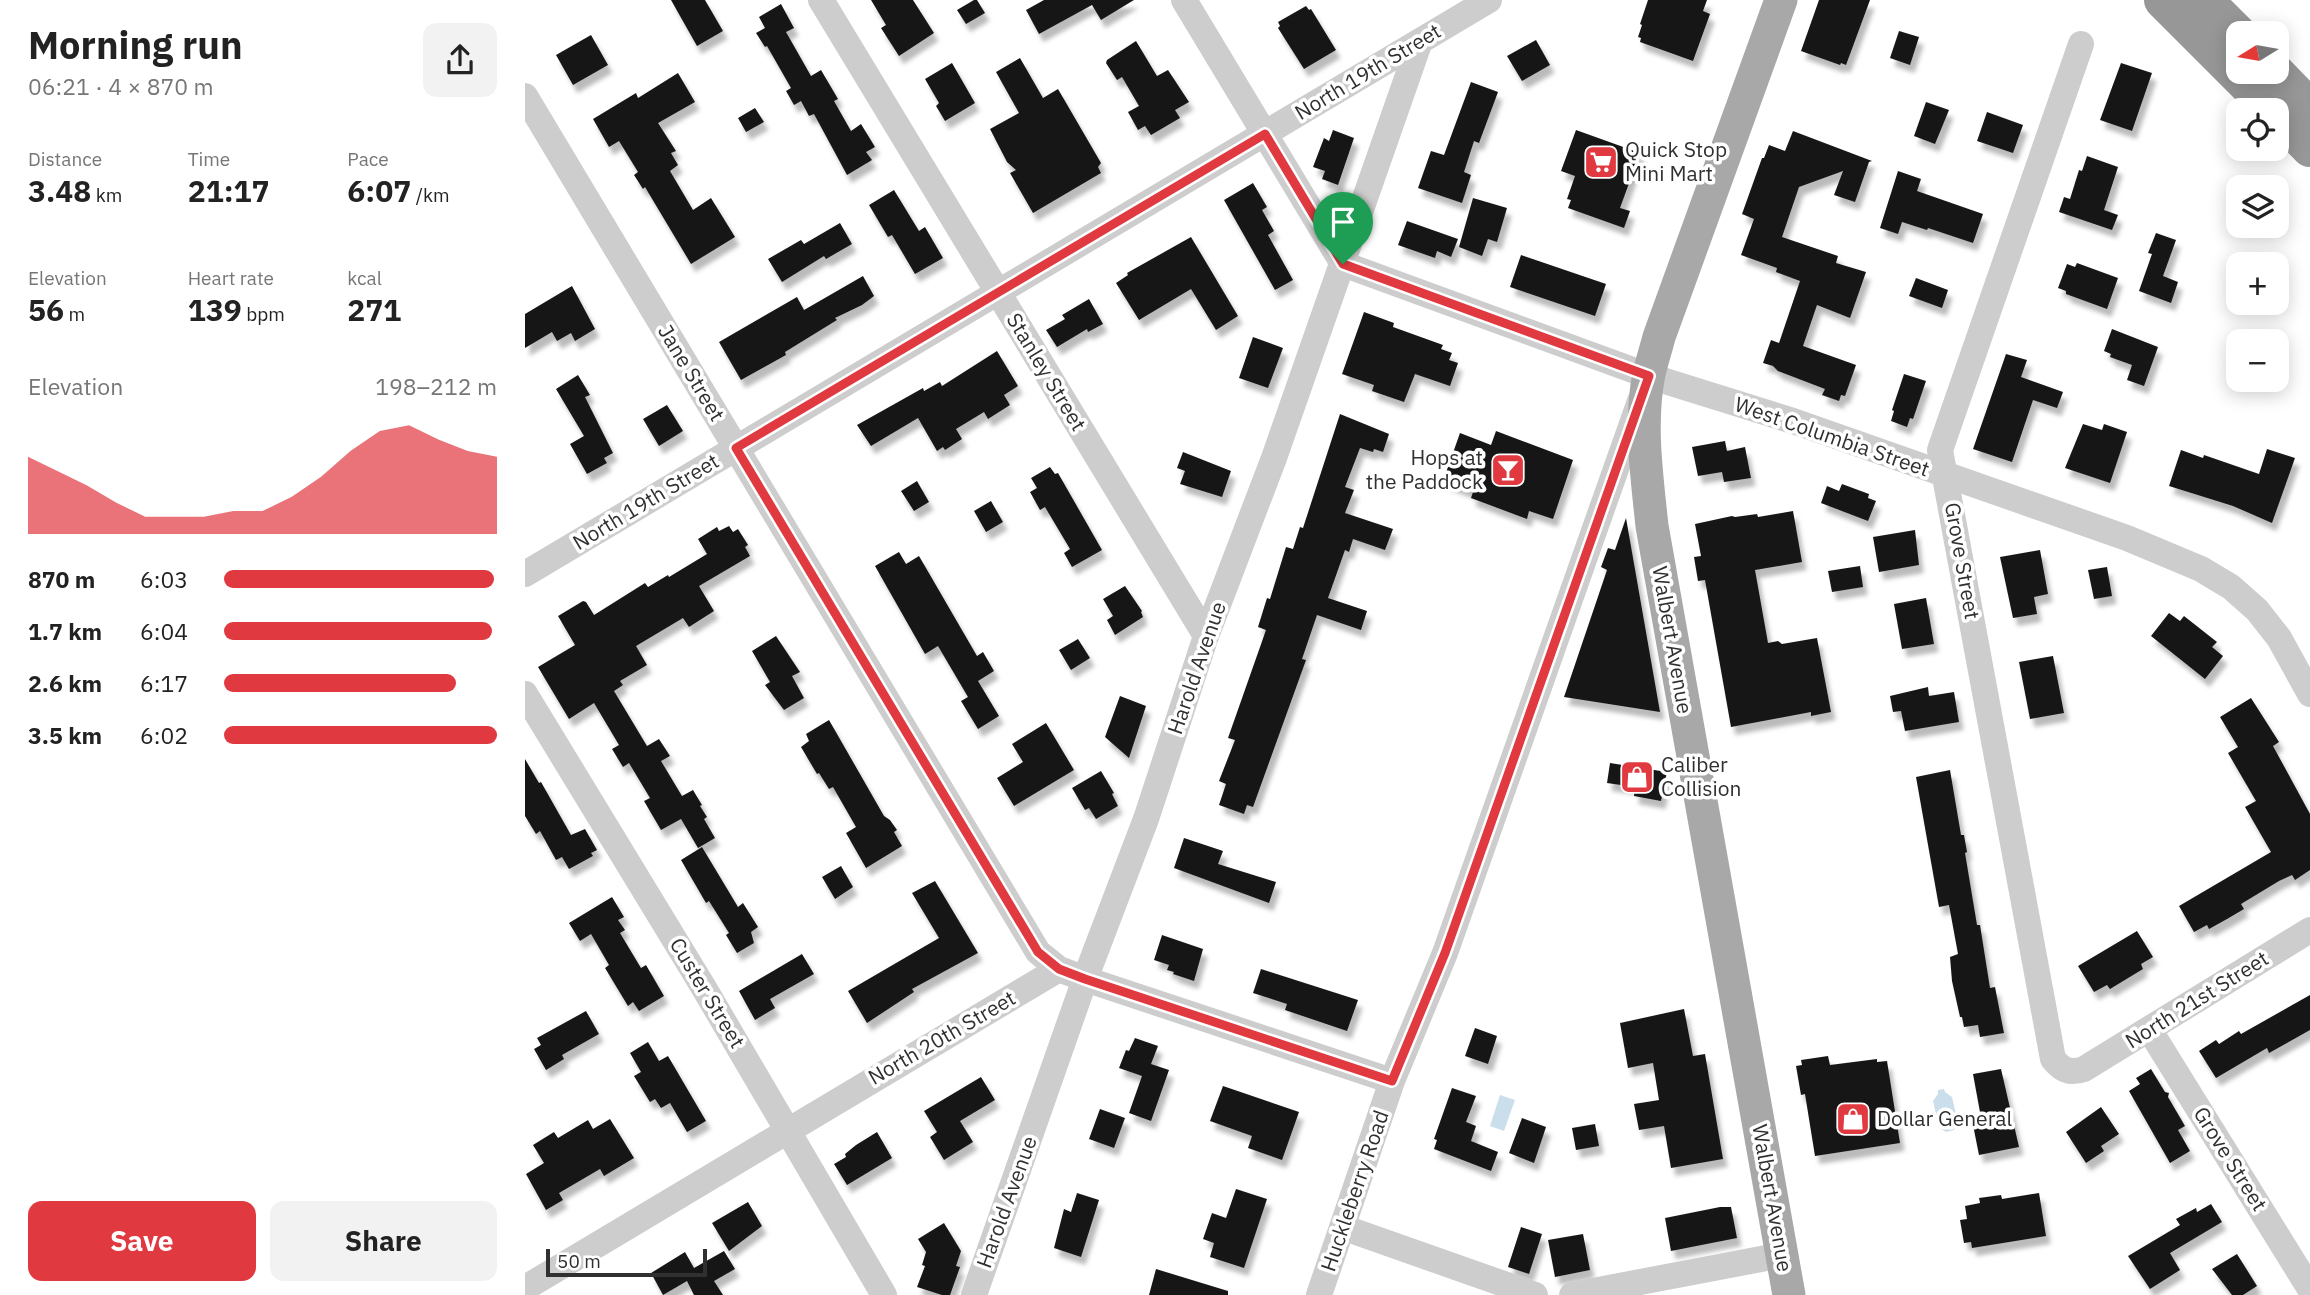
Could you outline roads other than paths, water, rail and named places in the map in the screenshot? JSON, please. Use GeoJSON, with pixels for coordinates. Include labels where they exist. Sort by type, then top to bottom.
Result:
{"type":"FeatureCollection","features":[{"type":"Feature","properties":{"kind":"highway"},"geometry":{"type":"LineString","coordinates":[[2163,0],[2261,98]]}},
{"type":"Feature","properties":{"kind":"highway"},"geometry":{"type":"LineString","coordinates":[[2204,0],[2226,22]]}},
{"type":"Feature","properties":{"kind":"highway"},"geometry":{"type":"LineString","coordinates":[[2287,84],[2310,108]]}},
{"type":"Feature","properties":{"kind":"highway"},"geometry":{"type":"LineString","coordinates":[[2289,126],[2310,148]]}},
{"type":"Feature","properties":{"kind":"main road","name":"Walbert Avenue"},"geometry":{"type":"LineString","coordinates":[[1781,0],[1659,337],[1649,376],[1645,424],[1652,526],[1789,1295]]}},
{"type":"Feature","properties":{"kind":"street","name":"Stanley Street"},"geometry":{"type":"LineString","coordinates":[[821,0],[1206,636]]}},
{"type":"Feature","properties":{"kind":"street"},"geometry":{"type":"LineString","coordinates":[[1184,0],[1343,264]]}},
{"type":"Feature","properties":{"kind":"street","name":"North 19th Street"},"geometry":{"type":"LineString","coordinates":[[525,574],[1489,0]]}},
{"type":"Feature","properties":{"kind":"street","name":"Harold Avenue"},"geometry":{"type":"LineString","coordinates":[[974,1295],[1085,979],[1146,819],[1206,636],[1274,457],[1420,41]]}},
{"type":"Feature","properties":{"kind":"street","name":"Grove Street"},"geometry":{"type":"LineString","coordinates":[[2081,44],[1940,450],[2053,1059],[2061,1068],[2070,1072],[2084,1069]]}},
{"type":"Feature","properties":{"kind":"street","name":"Jane Street"},"geometry":{"type":"LineString","coordinates":[[525,96],[1038,952],[1059,969]]}},
{"type":"Feature","properties":{"kind":"street","name":"West Columbia Street"},"geometry":{"type":"LineString","coordinates":[[1343,264],[1649,376],[1793,421],[2127,538],[2201,569],[2231,587],[2257,610],[2279,638],[2310,694]]}},
{"type":"Feature","properties":{"kind":"street","name":"Huckleberry Road"},"geometry":{"type":"LineString","coordinates":[[1319,1295],[1392,1081],[1445,953],[1649,376]]}},
{"type":"Feature","properties":{"kind":"street","name":"Custer Street"},"geometry":{"type":"LineString","coordinates":[[525,694],[704,988],[884,1295]]}},
{"type":"Feature","properties":{"kind":"street","name":"North 21st Street"},"geometry":{"type":"LineString","coordinates":[[2084,1069],[2310,930]]}},
{"type":"Feature","properties":{"kind":"street"},"geometry":{"type":"LineString","coordinates":[[1059,969],[1392,1081]]}},
{"type":"Feature","properties":{"kind":"street","name":"North 20th Street"},"geometry":{"type":"LineString","coordinates":[[527,1288],[1059,969]]}},
{"type":"Feature","properties":{"kind":"street","name":"Grove Street"},"geometry":{"type":"LineString","coordinates":[[2149,1029],[2310,1289]]}},
{"type":"Feature","properties":{"kind":"street"},"geometry":{"type":"LineString","coordinates":[[1342,1227],[1535,1295]]}},
{"type":"Feature","properties":{"kind":"street"},"geometry":{"type":"LineString","coordinates":[[1571,1295],[1782,1255]]}},
{"type":"Feature","properties":{"kind":"water"},"geometry":{"type":"Polygon","coordinates":[[[1944,1089],[1952,1097],[1958,1123],[1954,1130],[1946,1132],[1939,1127],[1933,1101],[1938,1090],[1944,1089]]]}},
{"type":"Feature","properties":{"kind":"water"},"geometry":{"type":"Polygon","coordinates":[[[1500,1095],[1515,1100],[1504,1131],[1490,1126],[1500,1095]]]}},
{"type":"Feature","properties":{"kind":"place","name":"Quick Stop Mini Mart"},"geometry":{"type":"Point","coordinates":[1601,162]}},
{"type":"Feature","properties":{"kind":"place","name":"Hops at the Paddock"},"geometry":{"type":"Point","coordinates":[1508,470]}},
{"type":"Feature","properties":{"kind":"place","name":"Caliber Collision"},"geometry":{"type":"Point","coordinates":[1637,777]}},
{"type":"Feature","properties":{"kind":"place","name":"Dollar General"},"geometry":{"type":"Point","coordinates":[1853,1119]}}]}
